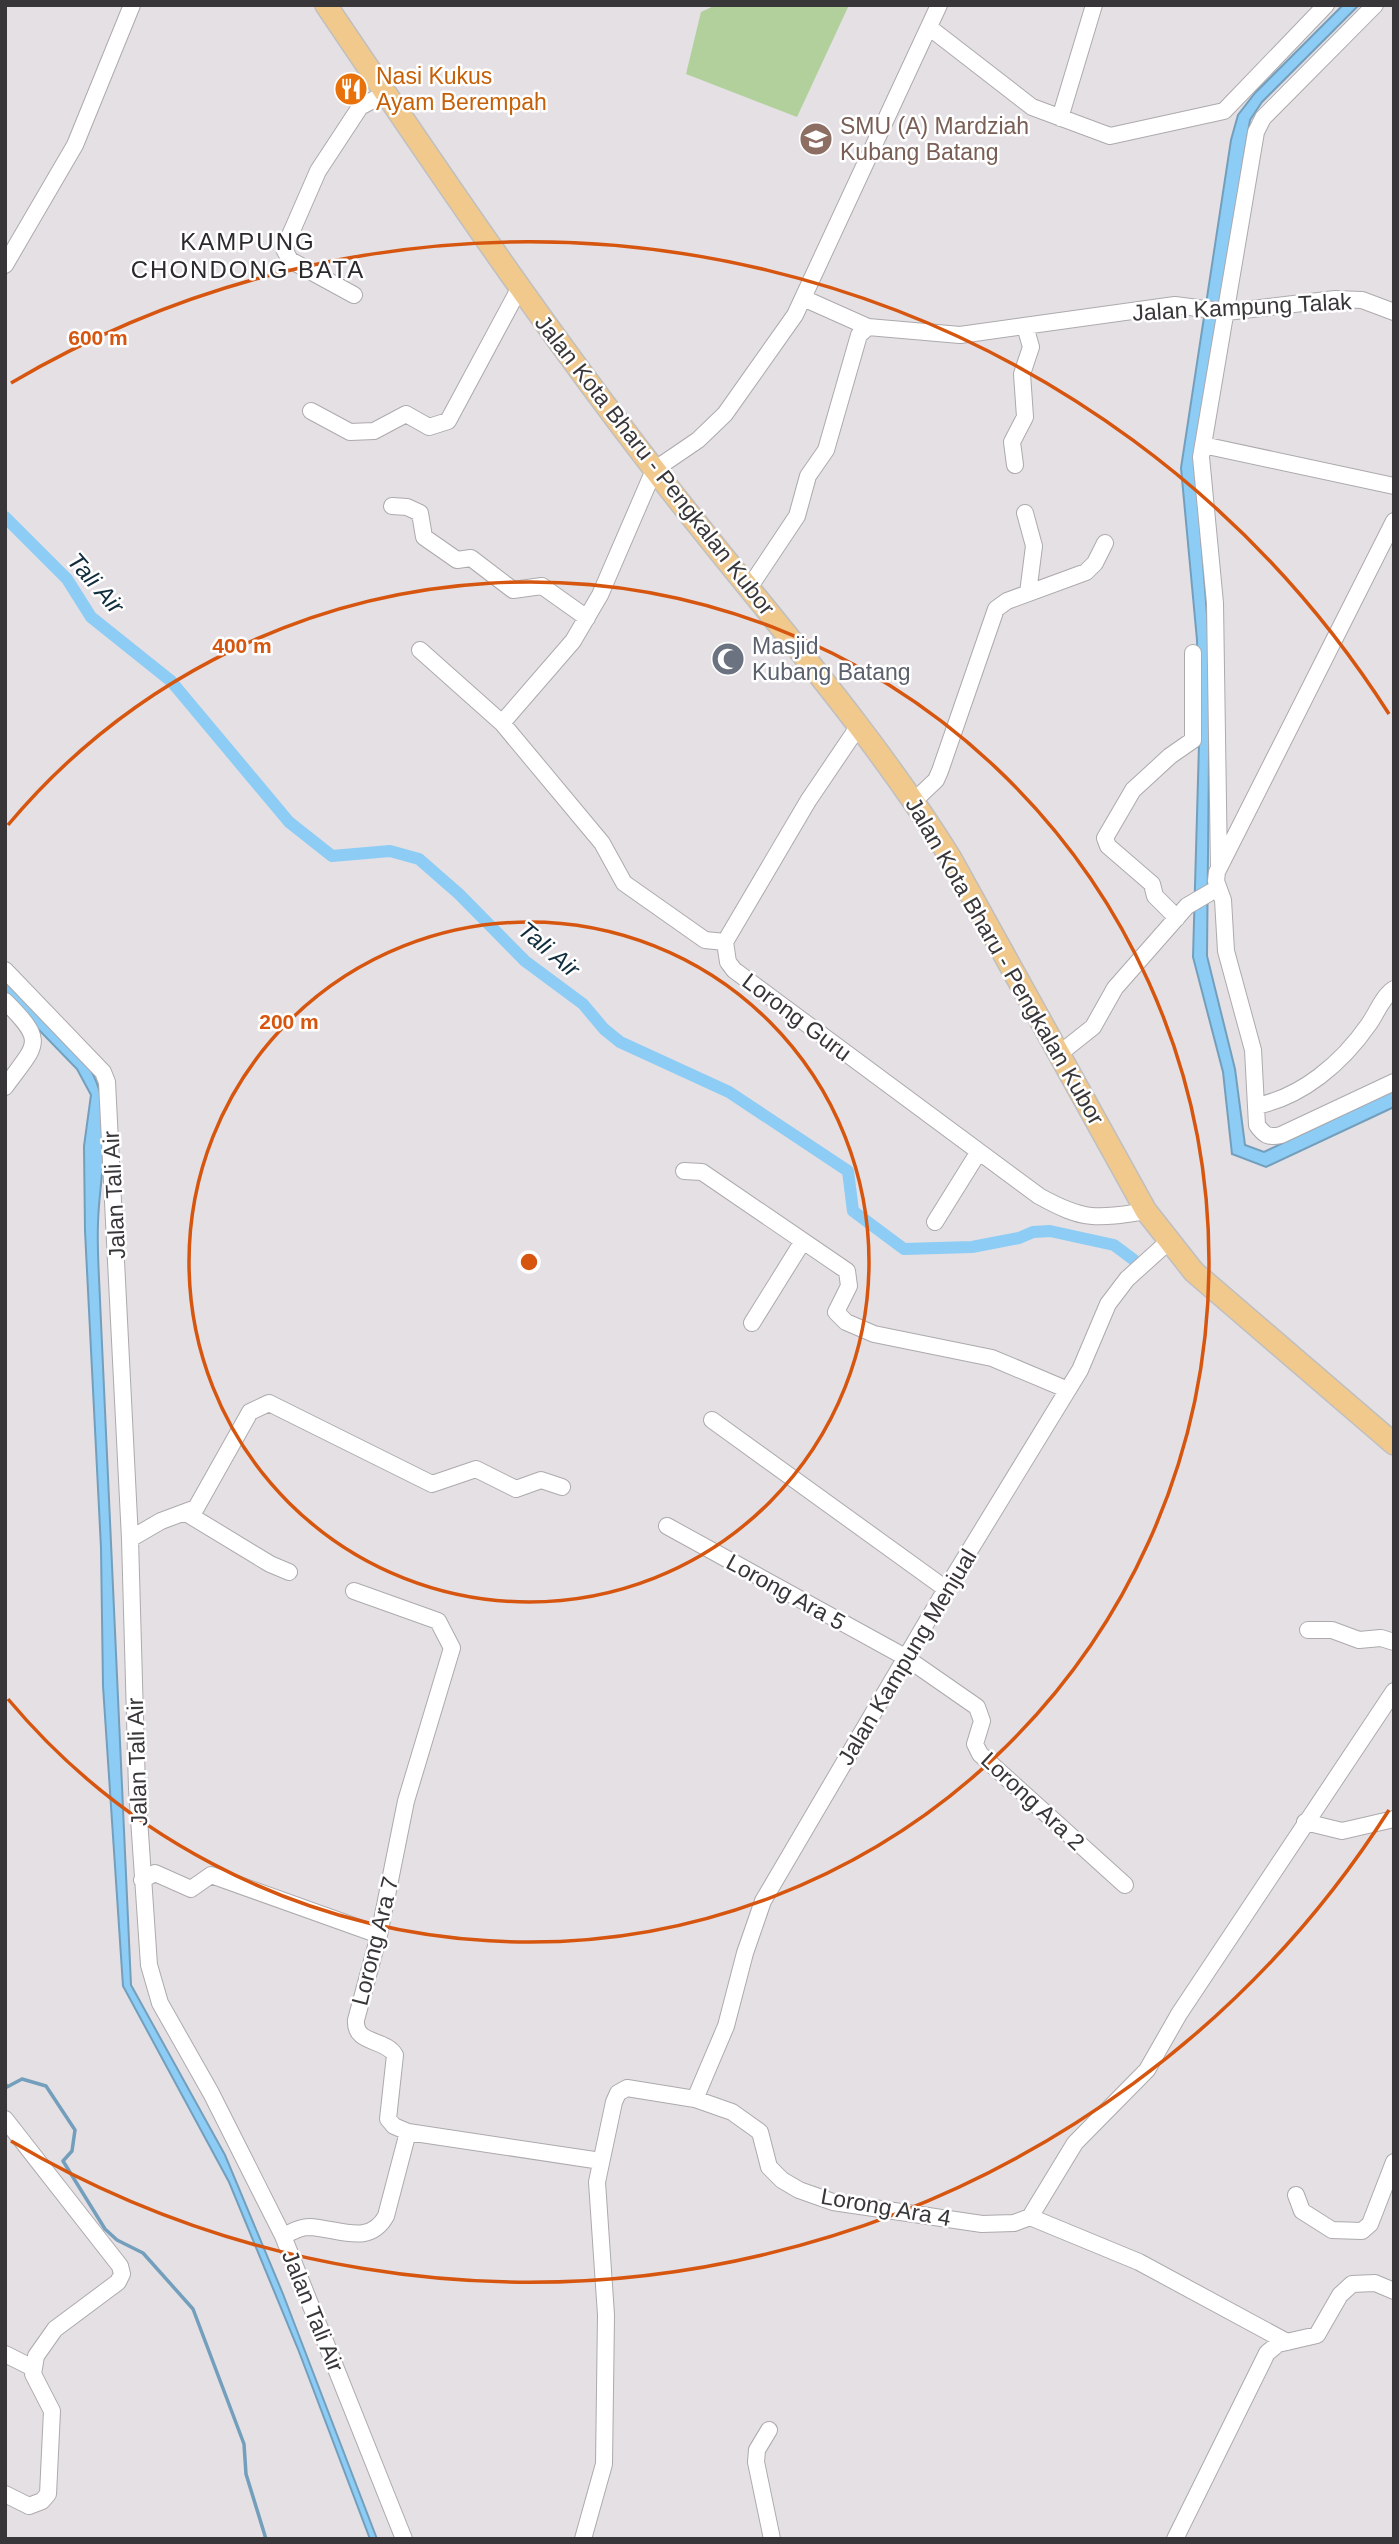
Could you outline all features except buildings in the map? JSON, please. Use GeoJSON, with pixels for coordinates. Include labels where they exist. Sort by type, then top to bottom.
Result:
{"type":"FeatureCollection","features":[{"type":"Feature","properties":{"kind":"main road","name":"Jalan Kota Bharu - Pengkalan Kubor"},"geometry":{"type":"LineString","coordinates":[[326,5],[520,289],[654,470],[860,724],[915,800],[950,857],[1146,1211],[1168,1242],[1194,1272],[1394,1444]]}},
{"type":"Feature","properties":{"kind":"street"},"geometry":{"type":"LineString","coordinates":[[5,265],[75,145],[132,5]]}},
{"type":"Feature","properties":{"kind":"street"},"geometry":{"type":"LineString","coordinates":[[502,723],[562,658],[587,618],[600,595],[654,470],[698,440],[725,414],[788,326],[939,5]]}},
{"type":"Feature","properties":{"kind":"street"},"geometry":{"type":"LineString","coordinates":[[1060,118],[1094,5]]}},
{"type":"Feature","properties":{"kind":"street"},"geometry":{"type":"LineString","coordinates":[[930,28],[1032,107],[1110,136],[1221,113],[1326,5]]}},
{"type":"Feature","properties":{"kind":"street"},"geometry":{"type":"LineString","coordinates":[[1220,869],[1215,603],[1202,457],[1224,312],[1259,125],[1375,5]]}},
{"type":"Feature","properties":{"kind":"street"},"geometry":{"type":"LineString","coordinates":[[354,295],[290,260],[284,249],[318,171],[360,107],[386,93]]}},
{"type":"Feature","properties":{"kind":"street"},"geometry":{"type":"LineString","coordinates":[[311,411],[348,432],[374,431],[405,414],[429,427],[448,421],[520,289]]}},
{"type":"Feature","properties":{"kind":"street","name":"Jalan Kampung Talak"},"geometry":{"type":"LineString","coordinates":[[803,298],[867,327],[960,335],[1175,305],[1224,312],[1335,299],[1362,300],[1394,312]]}},
{"type":"Feature","properties":{"kind":"street"},"geometry":{"type":"LineString","coordinates":[[1015,465],[1013,442],[1026,416],[1022,374],[1031,348],[1025,326]]}},
{"type":"Feature","properties":{"kind":"street"},"geometry":{"type":"LineString","coordinates":[[750,587],[797,516],[807,478],[825,452],[834,426],[859,335],[867,327]]}},
{"type":"Feature","properties":{"kind":"street"},"geometry":{"type":"LineString","coordinates":[[1203,445],[1394,486]]}},
{"type":"Feature","properties":{"kind":"street"},"geometry":{"type":"LineString","coordinates":[[392,506],[407,507],[420,513],[424,537],[457,560],[471,558],[516,591],[542,586],[587,618]]}},
{"type":"Feature","properties":{"kind":"street"},"geometry":{"type":"LineString","coordinates":[[1025,513],[1034,546],[1028,593]]}},
{"type":"Feature","properties":{"kind":"street"},"geometry":{"type":"LineString","coordinates":[[1394,521],[1220,869],[1215,891],[1224,906],[1227,951],[1253,1050],[1257,1125],[1262,1133],[1273,1137],[1394,1082]]}},
{"type":"Feature","properties":{"kind":"street"},"geometry":{"type":"LineString","coordinates":[[915,800],[936,780],[940,771],[993,612],[1003,603],[1090,569],[1105,543]]}},
{"type":"Feature","properties":{"kind":"street"},"geometry":{"type":"LineString","coordinates":[[420,650],[502,723],[602,843],[624,883],[705,940],[725,942],[808,801],[860,724]]}},
{"type":"Feature","properties":{"kind":"street"},"geometry":{"type":"LineString","coordinates":[[1177,918],[1155,896],[1152,884],[1105,841],[1133,790],[1170,756],[1194,740],[1193,653]]}},
{"type":"Feature","properties":{"kind":"street"},"geometry":{"type":"LineString","coordinates":[[1059,1054],[1093,1027],[1115,988],[1191,903],[1215,891]]}},
{"type":"Feature","properties":{"kind":"street","name":"Lorong Guru"},"geometry":{"type":"LineString","coordinates":[[725,942],[725,953],[734,970],[1039,1196],[1071,1213],[1106,1218],[1146,1211]]}},
{"type":"Feature","properties":{"kind":"street","name":"Jalan Tali Air"},"geometry":{"type":"LineString","coordinates":[[5,970],[103,1072],[107,1082],[130,1539],[142,1880],[149,1965],[160,2003],[211,2093],[283,2236],[404,2539]]}},
{"type":"Feature","properties":{"kind":"street"},"geometry":{"type":"LineString","coordinates":[[1256,1107],[1281,1101],[1324,1074],[1366,1028],[1394,989]]}},
{"type":"Feature","properties":{"kind":"street"},"geometry":{"type":"LineString","coordinates":[[5,1002],[28,1024],[34,1033],[35,1043],[5,1087]]}},
{"type":"Feature","properties":{"kind":"street"},"geometry":{"type":"LineString","coordinates":[[935,1222],[978,1153]]}},
{"type":"Feature","properties":{"kind":"street"},"geometry":{"type":"LineString","coordinates":[[684,1171],[702,1172],[847,1271],[849,1286],[836,1312],[846,1322],[874,1334],[992,1358],[1068,1390]]}},
{"type":"Feature","properties":{"kind":"street"},"geometry":{"type":"LineString","coordinates":[[752,1323],[803,1241]]}},
{"type":"Feature","properties":{"kind":"street","name":"Jalan Kampung Menjual"},"geometry":{"type":"LineString","coordinates":[[695,2099],[726,2026],[745,1953],[763,1901],[905,1657],[1080,1370],[1108,1304],[1127,1279],[1168,1242]]}},
{"type":"Feature","properties":{"kind":"street"},"geometry":{"type":"LineString","coordinates":[[130,1539],[160,1521],[186,1513],[203,1500],[250,1412],[268,1403],[432,1484],[476,1469],[516,1489],[541,1480],[562,1487]]}},
{"type":"Feature","properties":{"kind":"street"},"geometry":{"type":"LineString","coordinates":[[712,1420],[946,1589]]}},
{"type":"Feature","properties":{"kind":"street"},"geometry":{"type":"LineString","coordinates":[[186,1513],[270,1564],[289,1572]]}},
{"type":"Feature","properties":{"kind":"street","name":"Lorong Ara 5"},"geometry":{"type":"LineString","coordinates":[[667,1526],[905,1657]]}},
{"type":"Feature","properties":{"kind":"street","name":"Lorong Ara 7"},"geometry":{"type":"LineString","coordinates":[[354,1591],[438,1621],[452,1648],[406,1801],[379,1935],[355,2027],[362,2037],[387,2046],[395,2055],[388,2119],[394,2126],[408,2132]]}},
{"type":"Feature","properties":{"kind":"street"},"geometry":{"type":"LineString","coordinates":[[1308,1630],[1332,1630],[1359,1640],[1381,1638],[1394,1642]]}},
{"type":"Feature","properties":{"kind":"street","name":"Lorong Ara 2"},"geometry":{"type":"LineString","coordinates":[[905,1657],[977,1707],[982,1721],[975,1744],[980,1754],[1125,1885]]}},
{"type":"Feature","properties":{"kind":"street"},"geometry":{"type":"LineString","coordinates":[[1287,2342],[1139,2262],[1030,2217],[1075,2143],[1147,2070],[1179,2014],[1394,1691]]}},
{"type":"Feature","properties":{"kind":"street"},"geometry":{"type":"LineString","coordinates":[[1305,1822],[1342,1831],[1394,1819]]}},
{"type":"Feature","properties":{"kind":"street"},"geometry":{"type":"LineString","coordinates":[[142,1880],[155,1873],[191,1889],[211,1875],[379,1935]]}},
{"type":"Feature","properties":{"kind":"street","name":"Lorong Ara 4"},"geometry":{"type":"LineString","coordinates":[[583,2539],[604,2463],[606,2315],[597,2208],[601,2161],[618,2093],[626,2088],[638,2088],[695,2099],[732,2112],[754,2125],[760,2132],[769,2166],[782,2180],[799,2190],[833,2202],[982,2224],[1014,2223],[1030,2217]]}},
{"type":"Feature","properties":{"kind":"street"},"geometry":{"type":"LineString","coordinates":[[5,2119],[122,2270],[118,2282],[55,2329],[36,2356],[33,2368],[52,2412],[48,2494],[42,2501],[29,2505],[5,2494]]}},
{"type":"Feature","properties":{"kind":"street"},"geometry":{"type":"LineString","coordinates":[[283,2236],[300,2228],[358,2234],[370,2233],[380,2227],[386,2216],[408,2132],[601,2161]]}},
{"type":"Feature","properties":{"kind":"street"},"geometry":{"type":"LineString","coordinates":[[1296,2195],[1302,2211],[1331,2229],[1362,2231],[1370,2224],[1394,2162]]}},
{"type":"Feature","properties":{"kind":"street"},"geometry":{"type":"LineString","coordinates":[[1175,2539],[1267,2353],[1287,2342],[1317,2335],[1340,2295],[1352,2284],[1376,2283],[1394,2291]]}},
{"type":"Feature","properties":{"kind":"street"},"geometry":{"type":"LineString","coordinates":[[5,2354],[33,2368]]}},
{"type":"Feature","properties":{"kind":"street"},"geometry":{"type":"LineString","coordinates":[[769,2430],[757,2450],[756,2462],[772,2539]]}},
{"type":"Feature","properties":{"kind":"green space"},"geometry":{"type":"Polygon","coordinates":[[[716,5],[849,5],[797,117],[686,74],[701,12],[716,5]]]}},
{"type":"Feature","properties":{"kind":"water"},"geometry":{"type":"Polygon","coordinates":[[[1343,5],[1359,5],[1262,102],[1250,120],[1195,458],[1210,654],[1207,956],[1235,1069],[1245,1145],[1264,1152],[1394,1090],[1394,1107],[1266,1167],[1232,1154],[1223,1072],[1193,957],[1199,744],[1197,640],[1181,468],[1231,140],[1238,115],[1255,93],[1343,5]]]}},
{"type":"Feature","properties":{"kind":"water"},"geometry":{"type":"Polygon","coordinates":[[[5,980],[87,1064],[102,1101],[104,1142],[98,1252],[131,1985],[225,2155],[283,2294],[377,2539],[370,2539],[298,2349],[229,2182],[123,1986],[103,1686],[101,1548],[85,1231],[84,1146],[91,1095],[77,1069],[5,995],[5,980]]]}},
{"type":"Feature","properties":{"kind":"waterway","name":"Tali Air"},"geometry":{"type":"LineString","coordinates":[[5,517],[67,579],[91,617],[171,681],[289,822],[332,856],[390,851],[419,859],[459,894],[525,961],[583,1004],[604,1029],[620,1042],[729,1092],[848,1171],[853,1211],[904,1249],[972,1247],[1019,1238],[1033,1232],[1050,1231],[1114,1245],[1134,1260]]}},
{"type":"Feature","properties":{"kind":"waterway"},"geometry":{"type":"LineString","coordinates":[[5,2083],[7,2087],[22,2079],[46,2086],[75,2130],[72,2151],[63,2161],[105,2229],[117,2240],[143,2253],[193,2309],[244,2444],[246,2474],[266,2539]]}},
{"type":"Feature","properties":{"kind":"place","name":"Nasi Kukus Ayam Berempah"},"geometry":{"type":"Point","coordinates":[351,89]}},
{"type":"Feature","properties":{"kind":"place","name":"SMU (A) Mardziah Kubang Batang"},"geometry":{"type":"Point","coordinates":[816,139]}},
{"type":"Feature","properties":{"kind":"place","name":"Masjid Kubang Batang"},"geometry":{"type":"Point","coordinates":[728,659]}},
{"type":"Feature","properties":{"kind":"district","name":"KAMPUNG CHONDONG BATA"},"geometry":{"type":"Point","coordinates":[248,255]}}]}
